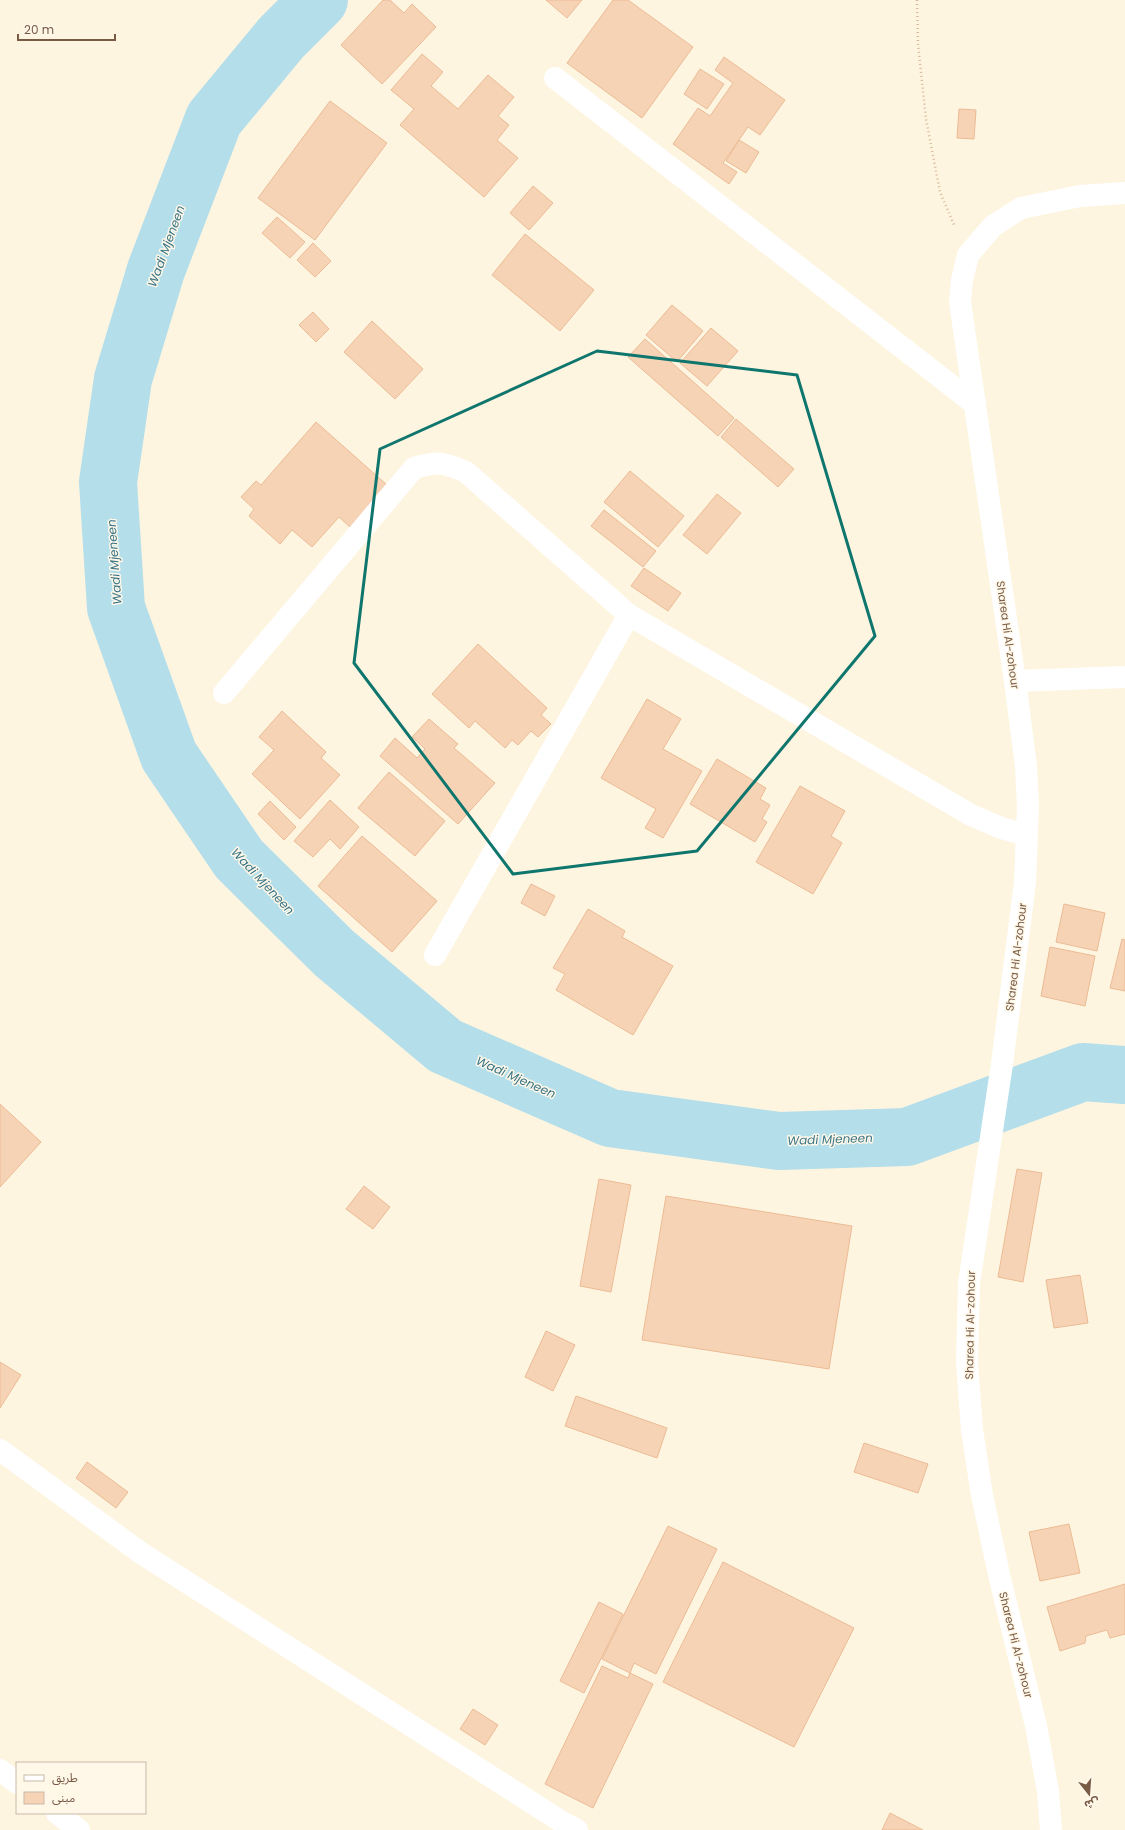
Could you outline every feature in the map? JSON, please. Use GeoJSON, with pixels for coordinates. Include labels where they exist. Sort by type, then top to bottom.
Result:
{"type":"FeatureCollection","features":[{"type":"Feature","properties":{"kind":"street"},"geometry":{"type":"LineString","coordinates":[[555,78],[975,404]]}},
{"type":"Feature","properties":{"kind":"street","name":"Sharea Hi Al-zohour"},"geometry":{"type":"LineString","coordinates":[[1051,1830],[1048,1791],[1036,1726],[1000,1579],[982,1495],[972,1430],[967,1363],[969,1283],[1002,1064],[1023,898],[1028,806],[1026,766],[1015,681],[960,302],[962,280],[968,255],[993,226],[1021,208],[1080,196],[1125,193]]}},
{"type":"Feature","properties":{"kind":"street"},"geometry":{"type":"LineString","coordinates":[[224,693],[414,468],[434,462],[448,465],[466,472],[629,615],[970,815],[1001,828],[1027,835]]}},
{"type":"Feature","properties":{"kind":"street"},"geometry":{"type":"LineString","coordinates":[[435,955],[629,615]]}},
{"type":"Feature","properties":{"kind":"street"},"geometry":{"type":"LineString","coordinates":[[1015,681],[1125,677]]}},
{"type":"Feature","properties":{"kind":"street"},"geometry":{"type":"LineString","coordinates":[[0,1450],[140,1553],[562,1822],[577,1830]]}},
{"type":"Feature","properties":{"kind":"street"},"geometry":{"type":"LineString","coordinates":[[0,1770],[16,1782]]}},
{"type":"Feature","properties":{"kind":"street"},"geometry":{"type":"LineString","coordinates":[[58,1814],[79,1830]]}},
{"type":"Feature","properties":{"kind":"path"},"geometry":{"type":"LineString","coordinates":[[917,0],[918,44],[926,119],[940,192],[968,255]]}},
{"type":"Feature","properties":{"kind":"highlighted area"},"geometry":{"type":"Polygon","coordinates":[[[597,351],[797,375],[875,636],[697,851],[513,874],[354,663],[380,449],[597,351]]]}},
{"type":"Feature","properties":{"kind":"building"},"geometry":{"type":"Polygon","coordinates":[[[383,0],[390,0],[404,13],[412,4],[436,27],[382,84],[341,45],[383,0]]]}},
{"type":"Feature","properties":{"kind":"building"},"geometry":{"type":"Polygon","coordinates":[[[546,0],[582,0],[567,18],[546,0]]]}},
{"type":"Feature","properties":{"kind":"building"},"geometry":{"type":"Polygon","coordinates":[[[613,0],[628,0],[693,47],[642,118],[567,63],[613,0]]]}},
{"type":"Feature","properties":{"kind":"building"},"geometry":{"type":"Polygon","coordinates":[[[422,54],[443,72],[431,86],[458,109],[488,75],[514,97],[498,116],[509,125],[497,140],[518,158],[484,197],[400,125],[414,109],[391,90],[422,54]]]}},
{"type":"Feature","properties":{"kind":"building"},"geometry":{"type":"Polygon","coordinates":[[[724,57],[785,100],[760,135],[748,127],[723,163],[737,172],[729,184],[673,144],[698,108],[710,116],[733,83],[715,70],[724,57]]]}},
{"type":"Feature","properties":{"kind":"building"},"geometry":{"type":"Polygon","coordinates":[[[700,69],[724,84],[707,109],[684,94],[700,69]]]}},
{"type":"Feature","properties":{"kind":"building"},"geometry":{"type":"Polygon","coordinates":[[[330,101],[387,143],[315,240],[258,198],[330,101]]]}},
{"type":"Feature","properties":{"kind":"building"},"geometry":{"type":"Polygon","coordinates":[[[959,109],[976,110],[974,139],[957,138],[959,109]]]}},
{"type":"Feature","properties":{"kind":"building"},"geometry":{"type":"Polygon","coordinates":[[[739,140],[759,152],[746,173],[726,161],[739,140]]]}},
{"type":"Feature","properties":{"kind":"building"},"geometry":{"type":"Polygon","coordinates":[[[533,186],[553,203],[529,230],[510,213],[533,186]]]}},
{"type":"Feature","properties":{"kind":"building"},"geometry":{"type":"Polygon","coordinates":[[[277,217],[305,242],[290,258],[262,233],[277,217]]]}},
{"type":"Feature","properties":{"kind":"building"},"geometry":{"type":"Polygon","coordinates":[[[525,234],[594,290],[560,331],[492,275],[525,234]]]}},
{"type":"Feature","properties":{"kind":"building"},"geometry":{"type":"Polygon","coordinates":[[[313,243],[331,261],[315,277],[297,260],[313,243]]]}},
{"type":"Feature","properties":{"kind":"building"},"geometry":{"type":"Polygon","coordinates":[[[672,305],[703,331],[677,362],[646,335],[672,305]]]}},
{"type":"Feature","properties":{"kind":"building"},"geometry":{"type":"Polygon","coordinates":[[[313,312],[329,329],[316,342],[299,325],[313,312]]]}},
{"type":"Feature","properties":{"kind":"building"},"geometry":{"type":"Polygon","coordinates":[[[372,321],[423,369],[395,399],[344,352],[372,321]]]}},
{"type":"Feature","properties":{"kind":"building"},"geometry":{"type":"Polygon","coordinates":[[[711,328],[738,351],[707,386],[680,363],[711,328]]]}},
{"type":"Feature","properties":{"kind":"building"},"geometry":{"type":"Polygon","coordinates":[[[645,339],[734,418],[718,436],[628,357],[645,339]]]}},
{"type":"Feature","properties":{"kind":"building"},"geometry":{"type":"Polygon","coordinates":[[[736,419],[794,469],[778,487],[721,437],[736,419]]]}},
{"type":"Feature","properties":{"kind":"building"},"geometry":{"type":"Polygon","coordinates":[[[316,422],[387,485],[350,527],[339,517],[312,547],[292,530],[280,544],[249,516],[254,509],[241,497],[256,481],[261,485],[316,422]]]}},
{"type":"Feature","properties":{"kind":"building"},"geometry":{"type":"Polygon","coordinates":[[[630,471],[684,516],[658,547],[604,502],[630,471]]]}},
{"type":"Feature","properties":{"kind":"building"},"geometry":{"type":"Polygon","coordinates":[[[717,494],[741,513],[707,554],[683,535],[717,494]]]}},
{"type":"Feature","properties":{"kind":"building"},"geometry":{"type":"Polygon","coordinates":[[[604,510],[656,551],[643,567],[591,526],[604,510]]]}},
{"type":"Feature","properties":{"kind":"building"},"geometry":{"type":"Polygon","coordinates":[[[644,568],[681,593],[668,611],[631,586],[644,568]]]}},
{"type":"Feature","properties":{"kind":"building"},"geometry":{"type":"Polygon","coordinates":[[[478,644],[547,708],[541,715],[551,724],[538,737],[531,731],[518,745],[512,740],[505,748],[475,721],[469,728],[432,694],[478,644]]]}},
{"type":"Feature","properties":{"kind":"building"},"geometry":{"type":"Polygon","coordinates":[[[647,699],[681,719],[663,749],[702,771],[663,838],[645,828],[656,809],[601,778],[647,699]]]}},
{"type":"Feature","properties":{"kind":"building"},"geometry":{"type":"Polygon","coordinates":[[[282,711],[326,752],[321,758],[340,775],[300,819],[252,774],[274,750],[259,737],[282,711]]]}},
{"type":"Feature","properties":{"kind":"building"},"geometry":{"type":"Polygon","coordinates":[[[429,719],[458,744],[454,748],[495,783],[458,824],[380,756],[395,738],[417,758],[425,749],[412,737],[429,719]]]}},
{"type":"Feature","properties":{"kind":"building"},"geometry":{"type":"Polygon","coordinates":[[[717,759],[766,788],[760,799],[770,805],[762,819],[767,822],[755,842],[690,804],[717,759]]]}},
{"type":"Feature","properties":{"kind":"building"},"geometry":{"type":"Polygon","coordinates":[[[389,772],[445,821],[415,856],[358,808],[389,772]]]}},
{"type":"Feature","properties":{"kind":"building"},"geometry":{"type":"Polygon","coordinates":[[[800,786],[845,811],[831,836],[842,843],[813,894],[756,862],[800,786]]]}},
{"type":"Feature","properties":{"kind":"building"},"geometry":{"type":"Polygon","coordinates":[[[330,800],[359,827],[340,849],[330,839],[313,857],[294,841],[330,800]]]}},
{"type":"Feature","properties":{"kind":"building"},"geometry":{"type":"Polygon","coordinates":[[[270,801],[296,827],[284,840],[258,814],[270,801]]]}},
{"type":"Feature","properties":{"kind":"building"},"geometry":{"type":"Polygon","coordinates":[[[362,836],[437,901],[392,952],[318,886],[362,836]]]}},
{"type":"Feature","properties":{"kind":"building"},"geometry":{"type":"Polygon","coordinates":[[[531,884],[555,896],[545,916],[521,903],[531,884]]]}},
{"type":"Feature","properties":{"kind":"building"},"geometry":{"type":"Polygon","coordinates":[[[1064,904],[1105,913],[1097,951],[1056,942],[1064,904]]]}},
{"type":"Feature","properties":{"kind":"building"},"geometry":{"type":"Polygon","coordinates":[[[588,909],[625,931],[622,937],[673,966],[633,1035],[556,990],[565,974],[553,968],[588,909]]]}},
{"type":"Feature","properties":{"kind":"building"},"geometry":{"type":"Polygon","coordinates":[[[1122,939],[1125,940],[1125,991],[1110,988],[1122,939]]]}},
{"type":"Feature","properties":{"kind":"building"},"geometry":{"type":"Polygon","coordinates":[[[1050,947],[1095,956],[1085,1006],[1041,996],[1050,947]]]}},
{"type":"Feature","properties":{"kind":"building"},"geometry":{"type":"Polygon","coordinates":[[[0,1104],[41,1142],[0,1187],[0,1104]]]}},
{"type":"Feature","properties":{"kind":"building"},"geometry":{"type":"Polygon","coordinates":[[[1017,1169],[1042,1173],[1023,1282],[998,1277],[1017,1169]]]}},
{"type":"Feature","properties":{"kind":"building"},"geometry":{"type":"Polygon","coordinates":[[[599,1179],[631,1185],[611,1292],[580,1286],[599,1179]]]}},
{"type":"Feature","properties":{"kind":"building"},"geometry":{"type":"Polygon","coordinates":[[[364,1186],[390,1207],[373,1229],[346,1209],[364,1186]]]}},
{"type":"Feature","properties":{"kind":"building"},"geometry":{"type":"Polygon","coordinates":[[[666,1196],[852,1226],[829,1369],[642,1340],[666,1196]]]}},
{"type":"Feature","properties":{"kind":"building"},"geometry":{"type":"Polygon","coordinates":[[[1080,1275],[1088,1323],[1054,1328],[1046,1280],[1080,1275]]]}},
{"type":"Feature","properties":{"kind":"building"},"geometry":{"type":"Polygon","coordinates":[[[546,1331],[575,1345],[553,1391],[525,1377],[546,1331]]]}},
{"type":"Feature","properties":{"kind":"building"},"geometry":{"type":"Polygon","coordinates":[[[0,1362],[21,1375],[0,1408],[0,1362]]]}},
{"type":"Feature","properties":{"kind":"building"},"geometry":{"type":"Polygon","coordinates":[[[576,1396],[667,1428],[657,1458],[565,1426],[576,1396]]]}},
{"type":"Feature","properties":{"kind":"building"},"geometry":{"type":"Polygon","coordinates":[[[864,1443],[928,1464],[918,1493],[854,1472],[864,1443]]]}},
{"type":"Feature","properties":{"kind":"building"},"geometry":{"type":"Polygon","coordinates":[[[87,1462],[128,1492],[116,1508],[76,1478],[87,1462]]]}},
{"type":"Feature","properties":{"kind":"building"},"geometry":{"type":"Polygon","coordinates":[[[1069,1524],[1080,1573],[1040,1581],[1029,1532],[1069,1524]]]}},
{"type":"Feature","properties":{"kind":"building"},"geometry":{"type":"Polygon","coordinates":[[[668,1526],[717,1549],[656,1674],[634,1663],[630,1673],[602,1659],[668,1526]]]}},
{"type":"Feature","properties":{"kind":"building"},"geometry":{"type":"Polygon","coordinates":[[[723,1562],[854,1628],[794,1747],[663,1682],[723,1562]]]}},
{"type":"Feature","properties":{"kind":"building"},"geometry":{"type":"Polygon","coordinates":[[[1125,1584],[1125,1634],[1110,1638],[1107,1630],[1086,1636],[1085,1643],[1060,1651],[1047,1607],[1125,1584]]]}},
{"type":"Feature","properties":{"kind":"building"},"geometry":{"type":"Polygon","coordinates":[[[599,1602],[623,1614],[584,1693],[560,1681],[599,1602]]]}},
{"type":"Feature","properties":{"kind":"building"},"geometry":{"type":"Polygon","coordinates":[[[602,1666],[628,1678],[630,1673],[653,1684],[593,1808],[545,1784],[602,1666]]]}},
{"type":"Feature","properties":{"kind":"building"},"geometry":{"type":"Polygon","coordinates":[[[473,1709],[498,1725],[485,1745],[460,1729],[473,1709]]]}},
{"type":"Feature","properties":{"kind":"building"},"geometry":{"type":"Polygon","coordinates":[[[890,1813],[923,1830],[882,1830],[890,1813]]]}},
{"type":"Feature","properties":{"kind":"waterway","name":"Wadi Mjeneen"},"geometry":{"type":"LineString","coordinates":[[319,0],[281,38],[214,119],[156,270],[123,379],[108,482],[116,608],[169,756],[239,859],[334,953],[445,1046],[610,1118],[779,1141],[907,1137],[1083,1072],[1125,1075]]}}]}
